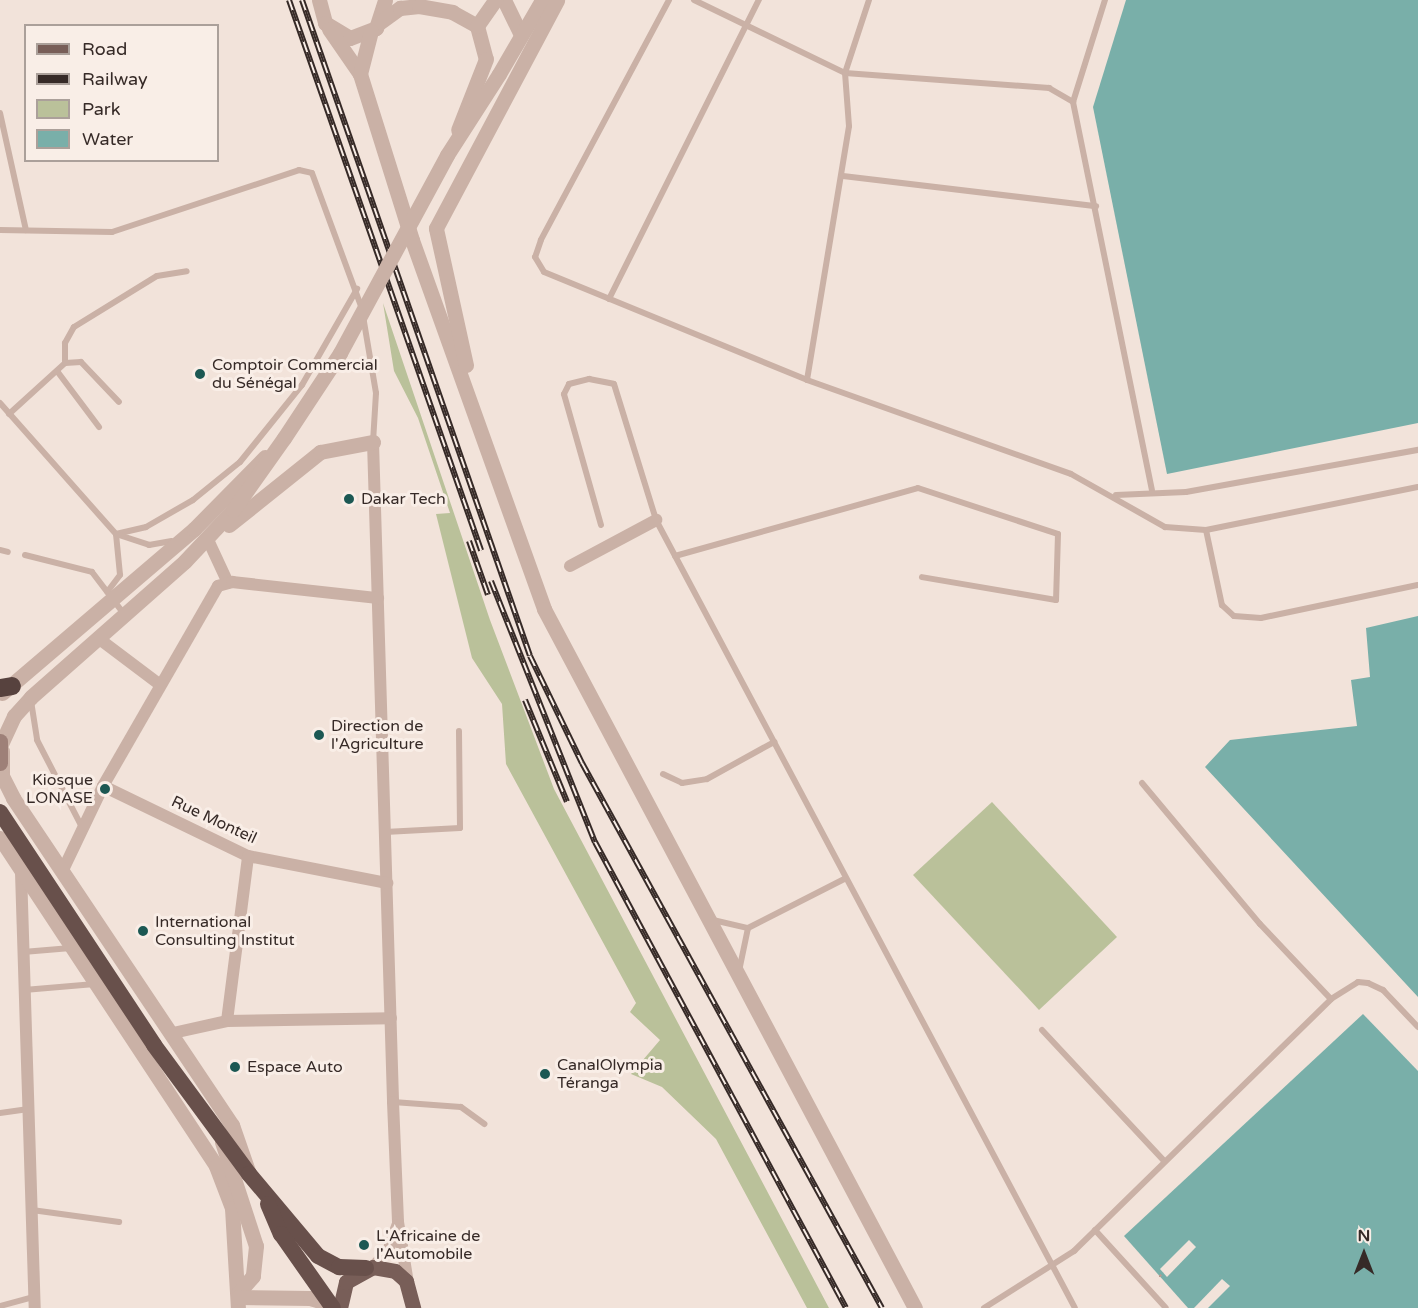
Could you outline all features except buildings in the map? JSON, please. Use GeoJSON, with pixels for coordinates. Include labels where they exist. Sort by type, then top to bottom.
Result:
{"type":"FeatureCollection","features":[{"type":"Feature","properties":{"kind":"highway"},"geometry":{"type":"LineString","coordinates":[[0,812],[215,1129],[261,1189],[318,1256],[339,1268],[369,1268]]}},
{"type":"Feature","properties":{"kind":"highway"},"geometry":{"type":"LineString","coordinates":[[261,1189],[281,1234],[334,1307]]}},
{"type":"Feature","properties":{"kind":"main road"},"geometry":{"type":"LineString","coordinates":[[334,1307],[344,1286],[369,1268],[395,1271],[410,1287],[413,1308]]}},
{"type":"Feature","properties":{"kind":"street"},"geometry":{"type":"LineString","coordinates":[[320,0],[329,28],[360,74],[412,240],[544,609],[915,1308]]}},
{"type":"Feature","properties":{"kind":"street"},"geometry":{"type":"LineString","coordinates":[[360,74],[385,0]]}},
{"type":"Feature","properties":{"kind":"street"},"geometry":{"type":"LineString","coordinates":[[477,26],[495,0]]}},
{"type":"Feature","properties":{"kind":"street"},"geometry":{"type":"LineString","coordinates":[[504,0],[520,33]]}},
{"type":"Feature","properties":{"kind":"street"},"geometry":{"type":"LineString","coordinates":[[529,18],[537,0]]}},
{"type":"Feature","properties":{"kind":"street"},"geometry":{"type":"LineString","coordinates":[[185,561],[284,438],[340,353],[447,155],[499,74],[520,33],[542,0]]}},
{"type":"Feature","properties":{"kind":"street"},"geometry":{"type":"LineString","coordinates":[[412,240],[436,228],[557,0]]}},
{"type":"Feature","properties":{"kind":"street"},"geometry":{"type":"LineString","coordinates":[[329,28],[350,38],[375,27],[400,8],[419,6],[452,12],[477,26],[487,51],[482,75],[447,155]]}},
{"type":"Feature","properties":{"kind":"street"},"geometry":{"type":"LineString","coordinates":[[436,228],[475,413]]}},
{"type":"Feature","properties":{"kind":"street"},"geometry":{"type":"LineString","coordinates":[[249,1173],[232,1125],[173,1033],[5,785],[1,750],[14,716],[31,697],[185,561],[320,452],[373,442],[398,1222],[410,1287]]}},
{"type":"Feature","properties":{"kind":"street"},"geometry":{"type":"LineString","coordinates":[[4,689],[109,594],[194,529],[251,480]]}},
{"type":"Feature","properties":{"kind":"street"},"geometry":{"type":"LineString","coordinates":[[570,566],[656,520]]}},
{"type":"Feature","properties":{"kind":"street"},"geometry":{"type":"LineString","coordinates":[[209,542],[228,583]]}},
{"type":"Feature","properties":{"kind":"street"},"geometry":{"type":"LineString","coordinates":[[63,870],[103,786],[209,595],[228,583],[378,598]]}},
{"type":"Feature","properties":{"kind":"street"},"geometry":{"type":"LineString","coordinates":[[98,638],[159,684]]}},
{"type":"Feature","properties":{"kind":"street","name":"Rue Monteil"},"geometry":{"type":"LineString","coordinates":[[103,786],[248,856],[387,884]]}},
{"type":"Feature","properties":{"kind":"street"},"geometry":{"type":"LineString","coordinates":[[0,838],[228,1192],[238,1299]]}},
{"type":"Feature","properties":{"kind":"street"},"geometry":{"type":"LineString","coordinates":[[227,1021],[248,856]]}},
{"type":"Feature","properties":{"kind":"street"},"geometry":{"type":"LineString","coordinates":[[21,872],[23,990],[35,1302]]}},
{"type":"Feature","properties":{"kind":"street"},"geometry":{"type":"LineString","coordinates":[[173,1033],[227,1021],[392,1018]]}},
{"type":"Feature","properties":{"kind":"street"},"geometry":{"type":"LineString","coordinates":[[215,1129],[256,1246],[253,1276],[238,1299]]}},
{"type":"Feature","properties":{"kind":"street"},"geometry":{"type":"LineString","coordinates":[[369,1268],[388,1251],[398,1222]]}},
{"type":"Feature","properties":{"kind":"street"},"geometry":{"type":"LineString","coordinates":[[238,1299],[310,1298],[334,1307]]}},
{"type":"Feature","properties":{"kind":"lane"},"geometry":{"type":"LineString","coordinates":[[669,0],[536,253],[544,272],[807,380],[1071,474],[1116,495],[1139,517],[1165,527],[1206,530],[1418,487]]}},
{"type":"Feature","properties":{"kind":"lane"},"geometry":{"type":"LineString","coordinates":[[694,0],[747,29],[845,73],[1049,88],[1073,102]]}},
{"type":"Feature","properties":{"kind":"lane"},"geometry":{"type":"LineString","coordinates":[[609,298],[747,29],[759,0]]}},
{"type":"Feature","properties":{"kind":"lane"},"geometry":{"type":"LineString","coordinates":[[807,380],[843,176],[851,100],[845,73],[869,0]]}},
{"type":"Feature","properties":{"kind":"lane"},"geometry":{"type":"LineString","coordinates":[[1105,0],[1073,102],[1152,490]]}},
{"type":"Feature","properties":{"kind":"lane"},"geometry":{"type":"LineString","coordinates":[[0,113],[26,230]]}},
{"type":"Feature","properties":{"kind":"lane"},"geometry":{"type":"LineString","coordinates":[[0,230],[112,232],[299,170],[312,173],[357,288],[375,373],[373,442]]}},
{"type":"Feature","properties":{"kind":"lane"},"geometry":{"type":"LineString","coordinates":[[843,176],[1096,206]]}},
{"type":"Feature","properties":{"kind":"lane"},"geometry":{"type":"LineString","coordinates":[[65,363],[65,343],[74,327],[157,276],[187,271]]}},
{"type":"Feature","properties":{"kind":"lane"},"geometry":{"type":"LineString","coordinates":[[116,534],[146,526],[193,500],[240,462],[302,385],[357,288]]}},
{"type":"Feature","properties":{"kind":"lane"},"geometry":{"type":"LineString","coordinates":[[9,414],[65,363],[81,362],[119,402]]}},
{"type":"Feature","properties":{"kind":"lane"},"geometry":{"type":"LineString","coordinates":[[57,371],[99,428]]}},
{"type":"Feature","properties":{"kind":"lane"},"geometry":{"type":"LineString","coordinates":[[601,525],[564,394],[569,384],[589,379],[614,384],[656,520],[844,879],[1075,1308]]}},
{"type":"Feature","properties":{"kind":"lane"},"geometry":{"type":"LineString","coordinates":[[0,403],[116,534],[135,543],[163,544],[194,529]]}},
{"type":"Feature","properties":{"kind":"lane"},"geometry":{"type":"LineString","coordinates":[[1116,495],[1152,490],[1209,488],[1418,450]]}},
{"type":"Feature","properties":{"kind":"lane"},"geometry":{"type":"LineString","coordinates":[[675,556],[918,488],[1058,534],[1056,600],[922,577]]}},
{"type":"Feature","properties":{"kind":"lane"},"geometry":{"type":"LineString","coordinates":[[1206,530],[1222,605],[1234,616],[1261,618],[1418,585]]}},
{"type":"Feature","properties":{"kind":"lane"},"geometry":{"type":"LineString","coordinates":[[109,594],[120,575],[116,534]]}},
{"type":"Feature","properties":{"kind":"lane"},"geometry":{"type":"LineString","coordinates":[[0,550],[8,552]]}},
{"type":"Feature","properties":{"kind":"lane"},"geometry":{"type":"LineString","coordinates":[[25,555],[79,567],[109,594],[125,615]]}},
{"type":"Feature","properties":{"kind":"lane"},"geometry":{"type":"LineString","coordinates":[[31,697],[37,740],[83,829]]}},
{"type":"Feature","properties":{"kind":"lane"},"geometry":{"type":"LineString","coordinates":[[385,832],[460,828],[459,731]]}},
{"type":"Feature","properties":{"kind":"lane"},"geometry":{"type":"LineString","coordinates":[[663,774],[681,783],[707,779],[774,742]]}},
{"type":"Feature","properties":{"kind":"lane"},"geometry":{"type":"LineString","coordinates":[[1142,783],[1260,924],[1331,999]]}},
{"type":"Feature","properties":{"kind":"lane"},"geometry":{"type":"LineString","coordinates":[[706,918],[748,928],[844,879]]}},
{"type":"Feature","properties":{"kind":"lane"},"geometry":{"type":"LineString","coordinates":[[737,976],[748,928]]}},
{"type":"Feature","properties":{"kind":"lane"},"geometry":{"type":"LineString","coordinates":[[23,952],[71,948]]}},
{"type":"Feature","properties":{"kind":"lane"},"geometry":{"type":"LineString","coordinates":[[984,1308],[1053,1269],[1331,999],[1358,982],[1368,983],[1383,990],[1418,1027]]}},
{"type":"Feature","properties":{"kind":"lane"},"geometry":{"type":"LineString","coordinates":[[23,990],[95,984]]}},
{"type":"Feature","properties":{"kind":"lane"},"geometry":{"type":"LineString","coordinates":[[1042,1030],[1164,1161]]}},
{"type":"Feature","properties":{"kind":"lane"},"geometry":{"type":"LineString","coordinates":[[393,1102],[462,1107],[484,1124]]}},
{"type":"Feature","properties":{"kind":"lane"},"geometry":{"type":"LineString","coordinates":[[0,1113],[27,1109]]}},
{"type":"Feature","properties":{"kind":"lane"},"geometry":{"type":"LineString","coordinates":[[32,1210],[119,1222]]}},
{"type":"Feature","properties":{"kind":"lane"},"geometry":{"type":"LineString","coordinates":[[1095,1230],[1166,1308]]}},
{"type":"Feature","properties":{"kind":"lane"},"geometry":{"type":"LineString","coordinates":[[0,1306],[35,1302]]}},
{"type":"Feature","properties":{"kind":"path"},"geometry":{"type":"LineString","coordinates":[[1159,1277],[1163,1273]]}},
{"type":"Feature","properties":{"kind":"green space"},"geometry":{"type":"Polygon","coordinates":[[[383,303],[490,620],[554,789],[829,1308],[807,1308],[716,1139],[662,1087],[631,1074],[660,1040],[630,1012],[636,1003],[506,764],[502,704],[472,658],[436,514],[450,513],[418,418],[394,371],[383,303]]]}},
{"type":"Feature","properties":{"kind":"green space"},"geometry":{"type":"Polygon","coordinates":[[[992,802],[1117,937],[1039,1010],[913,875],[992,802]]]}},
{"type":"Feature","properties":{"kind":"water"},"geometry":{"type":"Polygon","coordinates":[[[1126,0],[1418,0],[1418,423],[1167,474],[1093,107],[1126,0]]]}},
{"type":"Feature","properties":{"kind":"water"},"geometry":{"type":"Polygon","coordinates":[[[1418,616],[1418,997],[1205,767],[1230,740],[1357,726],[1351,680],[1370,677],[1366,628],[1418,616]]]}},
{"type":"Feature","properties":{"kind":"water"},"geometry":{"type":"Polygon","coordinates":[[[1363,1014],[1418,1071],[1418,1308],[1188,1308],[1124,1236],[1363,1014]]]}},
{"type":"Feature","properties":{"kind":"pier"},"geometry":{"type":"Polygon","coordinates":[[[1189,1240],[1196,1247],[1167,1277],[1160,1269],[1189,1240]]]}},
{"type":"Feature","properties":{"kind":"pier"},"geometry":{"type":"Polygon","coordinates":[[[1222,1279],[1230,1286],[1208,1308],[1194,1308],[1222,1279]]]}},
{"type":"Feature","properties":{"kind":"railway"},"geometry":{"type":"LineString","coordinates":[[289,0],[481,550]]}},
{"type":"Feature","properties":{"kind":"railway"},"geometry":{"type":"LineString","coordinates":[[302,0],[530,656],[582,763],[882,1308]]}},
{"type":"Feature","properties":{"kind":"railway"},"geometry":{"type":"LineString","coordinates":[[469,541],[488,595]]}},
{"type":"Feature","properties":{"kind":"railway"},"geometry":{"type":"LineString","coordinates":[[491,581],[595,842],[846,1308]]}},
{"type":"Feature","properties":{"kind":"railway"},"geometry":{"type":"LineString","coordinates":[[525,700],[567,802]]}},
{"type":"Feature","properties":{"kind":"place","name":"Comptoir Commercial du Sénégal"},"geometry":{"type":"Point","coordinates":[200,374]}},
{"type":"Feature","properties":{"kind":"place","name":"Dakar Tech"},"geometry":{"type":"Point","coordinates":[349,499]}},
{"type":"Feature","properties":{"kind":"place","name":"Direction de l'Agriculture"},"geometry":{"type":"Point","coordinates":[319,735]}},
{"type":"Feature","properties":{"kind":"place","name":"Kiosque LONASE"},"geometry":{"type":"Point","coordinates":[105,789]}},
{"type":"Feature","properties":{"kind":"place","name":"International Consulting Institut"},"geometry":{"type":"Point","coordinates":[143,931]}},
{"type":"Feature","properties":{"kind":"place","name":"Espace Auto"},"geometry":{"type":"Point","coordinates":[235,1067]}},
{"type":"Feature","properties":{"kind":"place","name":"CanalOlympia Téranga"},"geometry":{"type":"Point","coordinates":[545,1074]}},
{"type":"Feature","properties":{"kind":"place","name":"L'Africaine de l'Automobile"},"geometry":{"type":"Point","coordinates":[364,1245]}}]}
